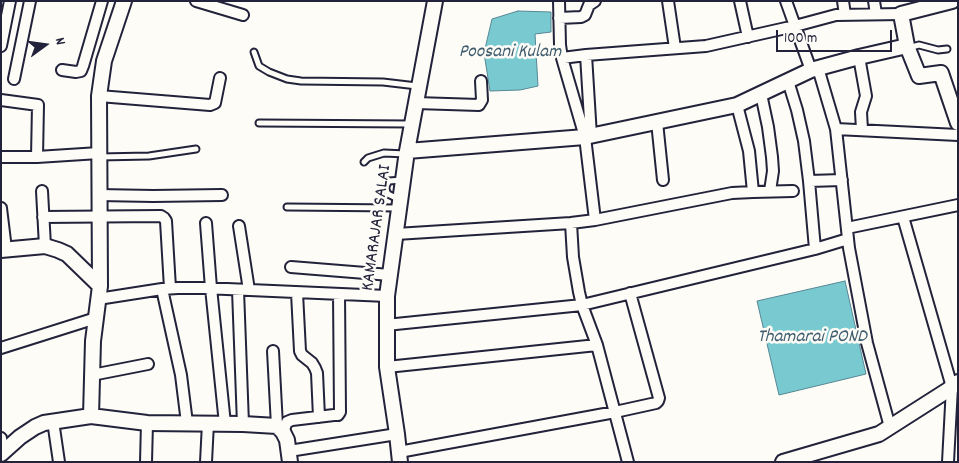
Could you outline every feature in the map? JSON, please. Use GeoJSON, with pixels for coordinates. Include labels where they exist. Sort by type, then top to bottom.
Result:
{"type":"FeatureCollection","features":[{"type":"Feature","properties":{"kind":"street"},"geometry":{"type":"LineString","coordinates":[[1,46],[10,1]]}},
{"type":"Feature","properties":{"kind":"street"},"geometry":{"type":"LineString","coordinates":[[14,79],[30,1]]}},
{"type":"Feature","properties":{"kind":"street"},"geometry":{"type":"LineString","coordinates":[[62,70],[81,71],[102,1]]}},
{"type":"Feature","properties":{"kind":"street"},"geometry":{"type":"LineString","coordinates":[[91,416],[93,342],[99,293],[99,96],[104,61],[124,1]]}},
{"type":"Feature","properties":{"kind":"street"},"geometry":{"type":"LineString","coordinates":[[196,1],[243,15]]}},
{"type":"Feature","properties":{"kind":"street","name":"KAMARAJAR SALAI"},"geometry":{"type":"LineString","coordinates":[[400,457],[387,367],[387,296],[407,152],[435,1]]}},
{"type":"Feature","properties":{"kind":"street"},"geometry":{"type":"LineString","coordinates":[[559,1],[562,58],[574,99],[588,136]]}},
{"type":"Feature","properties":{"kind":"street"},"geometry":{"type":"LineString","coordinates":[[559,18],[580,17],[596,1]]}},
{"type":"Feature","properties":{"kind":"street"},"geometry":{"type":"LineString","coordinates":[[668,1],[675,48]]}},
{"type":"Feature","properties":{"kind":"street"},"geometry":{"type":"LineString","coordinates":[[740,1],[748,37]]}},
{"type":"Feature","properties":{"kind":"street"},"geometry":{"type":"LineString","coordinates":[[786,1],[836,129],[848,239],[867,343],[890,427]]}},
{"type":"Feature","properties":{"kind":"street"},"geometry":{"type":"LineString","coordinates":[[843,1],[845,15]]}},
{"type":"Feature","properties":{"kind":"street"},"geometry":{"type":"LineString","coordinates":[[874,1],[876,14]]}},
{"type":"Feature","properties":{"kind":"street"},"geometry":{"type":"LineString","coordinates":[[562,58],[706,46],[836,15],[876,14],[952,1]]}},
{"type":"Feature","properties":{"kind":"street"},"geometry":{"type":"LineString","coordinates":[[906,9],[907,47],[919,76],[941,73],[958,122]]}},
{"type":"Feature","properties":{"kind":"street"},"geometry":{"type":"LineString","coordinates":[[407,152],[588,136],[657,122],[737,105],[814,69],[907,47]]}},
{"type":"Feature","properties":{"kind":"street"},"geometry":{"type":"LineString","coordinates":[[586,55],[588,136],[595,220]]}},
{"type":"Feature","properties":{"kind":"street"},"geometry":{"type":"LineString","coordinates":[[859,57],[866,96],[861,112],[862,130]]}},
{"type":"Feature","properties":{"kind":"street"},"geometry":{"type":"LineString","coordinates":[[99,96],[210,105],[215,103],[220,78]]}},
{"type":"Feature","properties":{"kind":"street"},"geometry":{"type":"LineString","coordinates":[[416,103],[479,105],[482,100],[481,81]]}},
{"type":"Feature","properties":{"kind":"street"},"geometry":{"type":"LineString","coordinates":[[788,81],[802,133],[809,181],[815,249]]}},
{"type":"Feature","properties":{"kind":"street"},"geometry":{"type":"LineString","coordinates":[[761,94],[771,142],[772,171],[770,191]]}},
{"type":"Feature","properties":{"kind":"street"},"geometry":{"type":"LineString","coordinates":[[574,99],[588,96]]}},
{"type":"Feature","properties":{"kind":"street"},"geometry":{"type":"LineString","coordinates":[[1,100],[38,105],[37,157]]}},
{"type":"Feature","properties":{"kind":"street"},"geometry":{"type":"LineString","coordinates":[[737,105],[749,151],[753,192]]}},
{"type":"Feature","properties":{"kind":"street"},"geometry":{"type":"LineString","coordinates":[[657,122],[663,180]]}},
{"type":"Feature","properties":{"kind":"street"},"geometry":{"type":"LineString","coordinates":[[836,129],[958,135]]}},
{"type":"Feature","properties":{"kind":"street"},"geometry":{"type":"LineString","coordinates":[[1,157],[99,155]]}},
{"type":"Feature","properties":{"kind":"street"},"geometry":{"type":"LineString","coordinates":[[809,181],[842,180]]}},
{"type":"Feature","properties":{"kind":"street"},"geometry":{"type":"LineString","coordinates":[[42,191],[45,246]]}},
{"type":"Feature","properties":{"kind":"street"},"geometry":{"type":"LineString","coordinates":[[396,234],[571,223],[732,194],[793,191]]}},
{"type":"Feature","properties":{"kind":"street"},"geometry":{"type":"LineString","coordinates":[[99,195],[222,195]]}},
{"type":"Feature","properties":{"kind":"street"},"geometry":{"type":"LineString","coordinates":[[847,228],[958,205]]}},
{"type":"Feature","properties":{"kind":"street"},"geometry":{"type":"LineString","coordinates":[[1,208],[3,250],[45,246],[67,254],[99,293]]}},
{"type":"Feature","properties":{"kind":"street"},"geometry":{"type":"LineString","coordinates":[[43,217],[161,216],[164,218],[166,221],[166,289],[187,423]]}},
{"type":"Feature","properties":{"kind":"street"},"geometry":{"type":"LineString","coordinates":[[903,217],[955,385],[948,462]]}},
{"type":"Feature","properties":{"kind":"street"},"geometry":{"type":"LineString","coordinates":[[206,223],[225,424]]}},
{"type":"Feature","properties":{"kind":"street"},"geometry":{"type":"LineString","coordinates":[[571,223],[573,257],[582,305],[597,345],[628,462]]}},
{"type":"Feature","properties":{"kind":"street"},"geometry":{"type":"LineString","coordinates":[[239,226],[249,290]]}},
{"type":"Feature","properties":{"kind":"street"},"geometry":{"type":"LineString","coordinates":[[386,325],[582,305],[815,249],[848,239]]}},
{"type":"Feature","properties":{"kind":"street"},"geometry":{"type":"LineString","coordinates":[[291,267],[390,275]]}},
{"type":"Feature","properties":{"kind":"street"},"geometry":{"type":"LineString","coordinates":[[99,293],[211,288],[387,296]]}},
{"type":"Feature","properties":{"kind":"street"},"geometry":{"type":"LineString","coordinates":[[238,290],[244,424]]}},
{"type":"Feature","properties":{"kind":"street"},"geometry":{"type":"LineString","coordinates":[[297,292],[300,351],[312,363],[317,373],[319,417]]}},
{"type":"Feature","properties":{"kind":"street"},"geometry":{"type":"LineString","coordinates":[[400,457],[656,403],[659,398],[630,293]]}},
{"type":"Feature","properties":{"kind":"street"},"geometry":{"type":"LineString","coordinates":[[280,429],[292,420],[338,415],[340,409],[339,294]]}},
{"type":"Feature","properties":{"kind":"street"},"geometry":{"type":"LineString","coordinates":[[1,348],[96,318]]}},
{"type":"Feature","properties":{"kind":"street"},"geometry":{"type":"LineString","coordinates":[[387,367],[597,345]]}},
{"type":"Feature","properties":{"kind":"street"},"geometry":{"type":"LineString","coordinates":[[273,351],[280,429],[287,440],[289,456],[397,434]]}},
{"type":"Feature","properties":{"kind":"street"},"geometry":{"type":"LineString","coordinates":[[92,375],[148,364]]}},
{"type":"Feature","properties":{"kind":"street"},"geometry":{"type":"LineString","coordinates":[[783,462],[879,434],[955,385]]}},
{"type":"Feature","properties":{"kind":"street"},"geometry":{"type":"LineString","coordinates":[[2,448],[44,423],[91,416],[147,423],[244,424],[280,429]]}},
{"type":"Feature","properties":{"kind":"street"},"geometry":{"type":"LineString","coordinates":[[53,421],[59,462]]}},
{"type":"Feature","properties":{"kind":"street"},"geometry":{"type":"LineString","coordinates":[[146,462],[147,423]]}},
{"type":"Feature","properties":{"kind":"street"},"geometry":{"type":"LineString","coordinates":[[206,462],[208,424]]}},
{"type":"Feature","properties":{"kind":"lane"},"geometry":{"type":"LineString","coordinates":[[907,47],[919,45],[938,50],[947,49]]}},
{"type":"Feature","properties":{"kind":"lane"},"geometry":{"type":"LineString","coordinates":[[254,52],[259,66],[269,72],[300,82],[388,82],[419,86]]}},
{"type":"Feature","properties":{"kind":"lane"},"geometry":{"type":"LineString","coordinates":[[259,123],[412,124]]}},
{"type":"Feature","properties":{"kind":"lane"},"geometry":{"type":"LineString","coordinates":[[99,155],[149,156],[196,149]]}},
{"type":"Feature","properties":{"kind":"lane"},"geometry":{"type":"LineString","coordinates":[[364,162],[368,158],[380,154],[407,152]]}},
{"type":"Feature","properties":{"kind":"lane"},"geometry":{"type":"LineString","coordinates":[[287,207],[400,204]]}},
{"type":"Feature","properties":{"kind":"water","name":"Poosani Kulam"},"geometry":{"type":"Polygon","coordinates":[[[518,11],[551,12],[551,32],[535,34],[538,86],[520,90],[490,91],[484,53],[492,19],[518,11]]]}},
{"type":"Feature","properties":{"kind":"water","name":"Thamarai POND"},"geometry":{"type":"Polygon","coordinates":[[[845,281],[866,374],[779,395],[757,301],[845,281]]]}}]}
